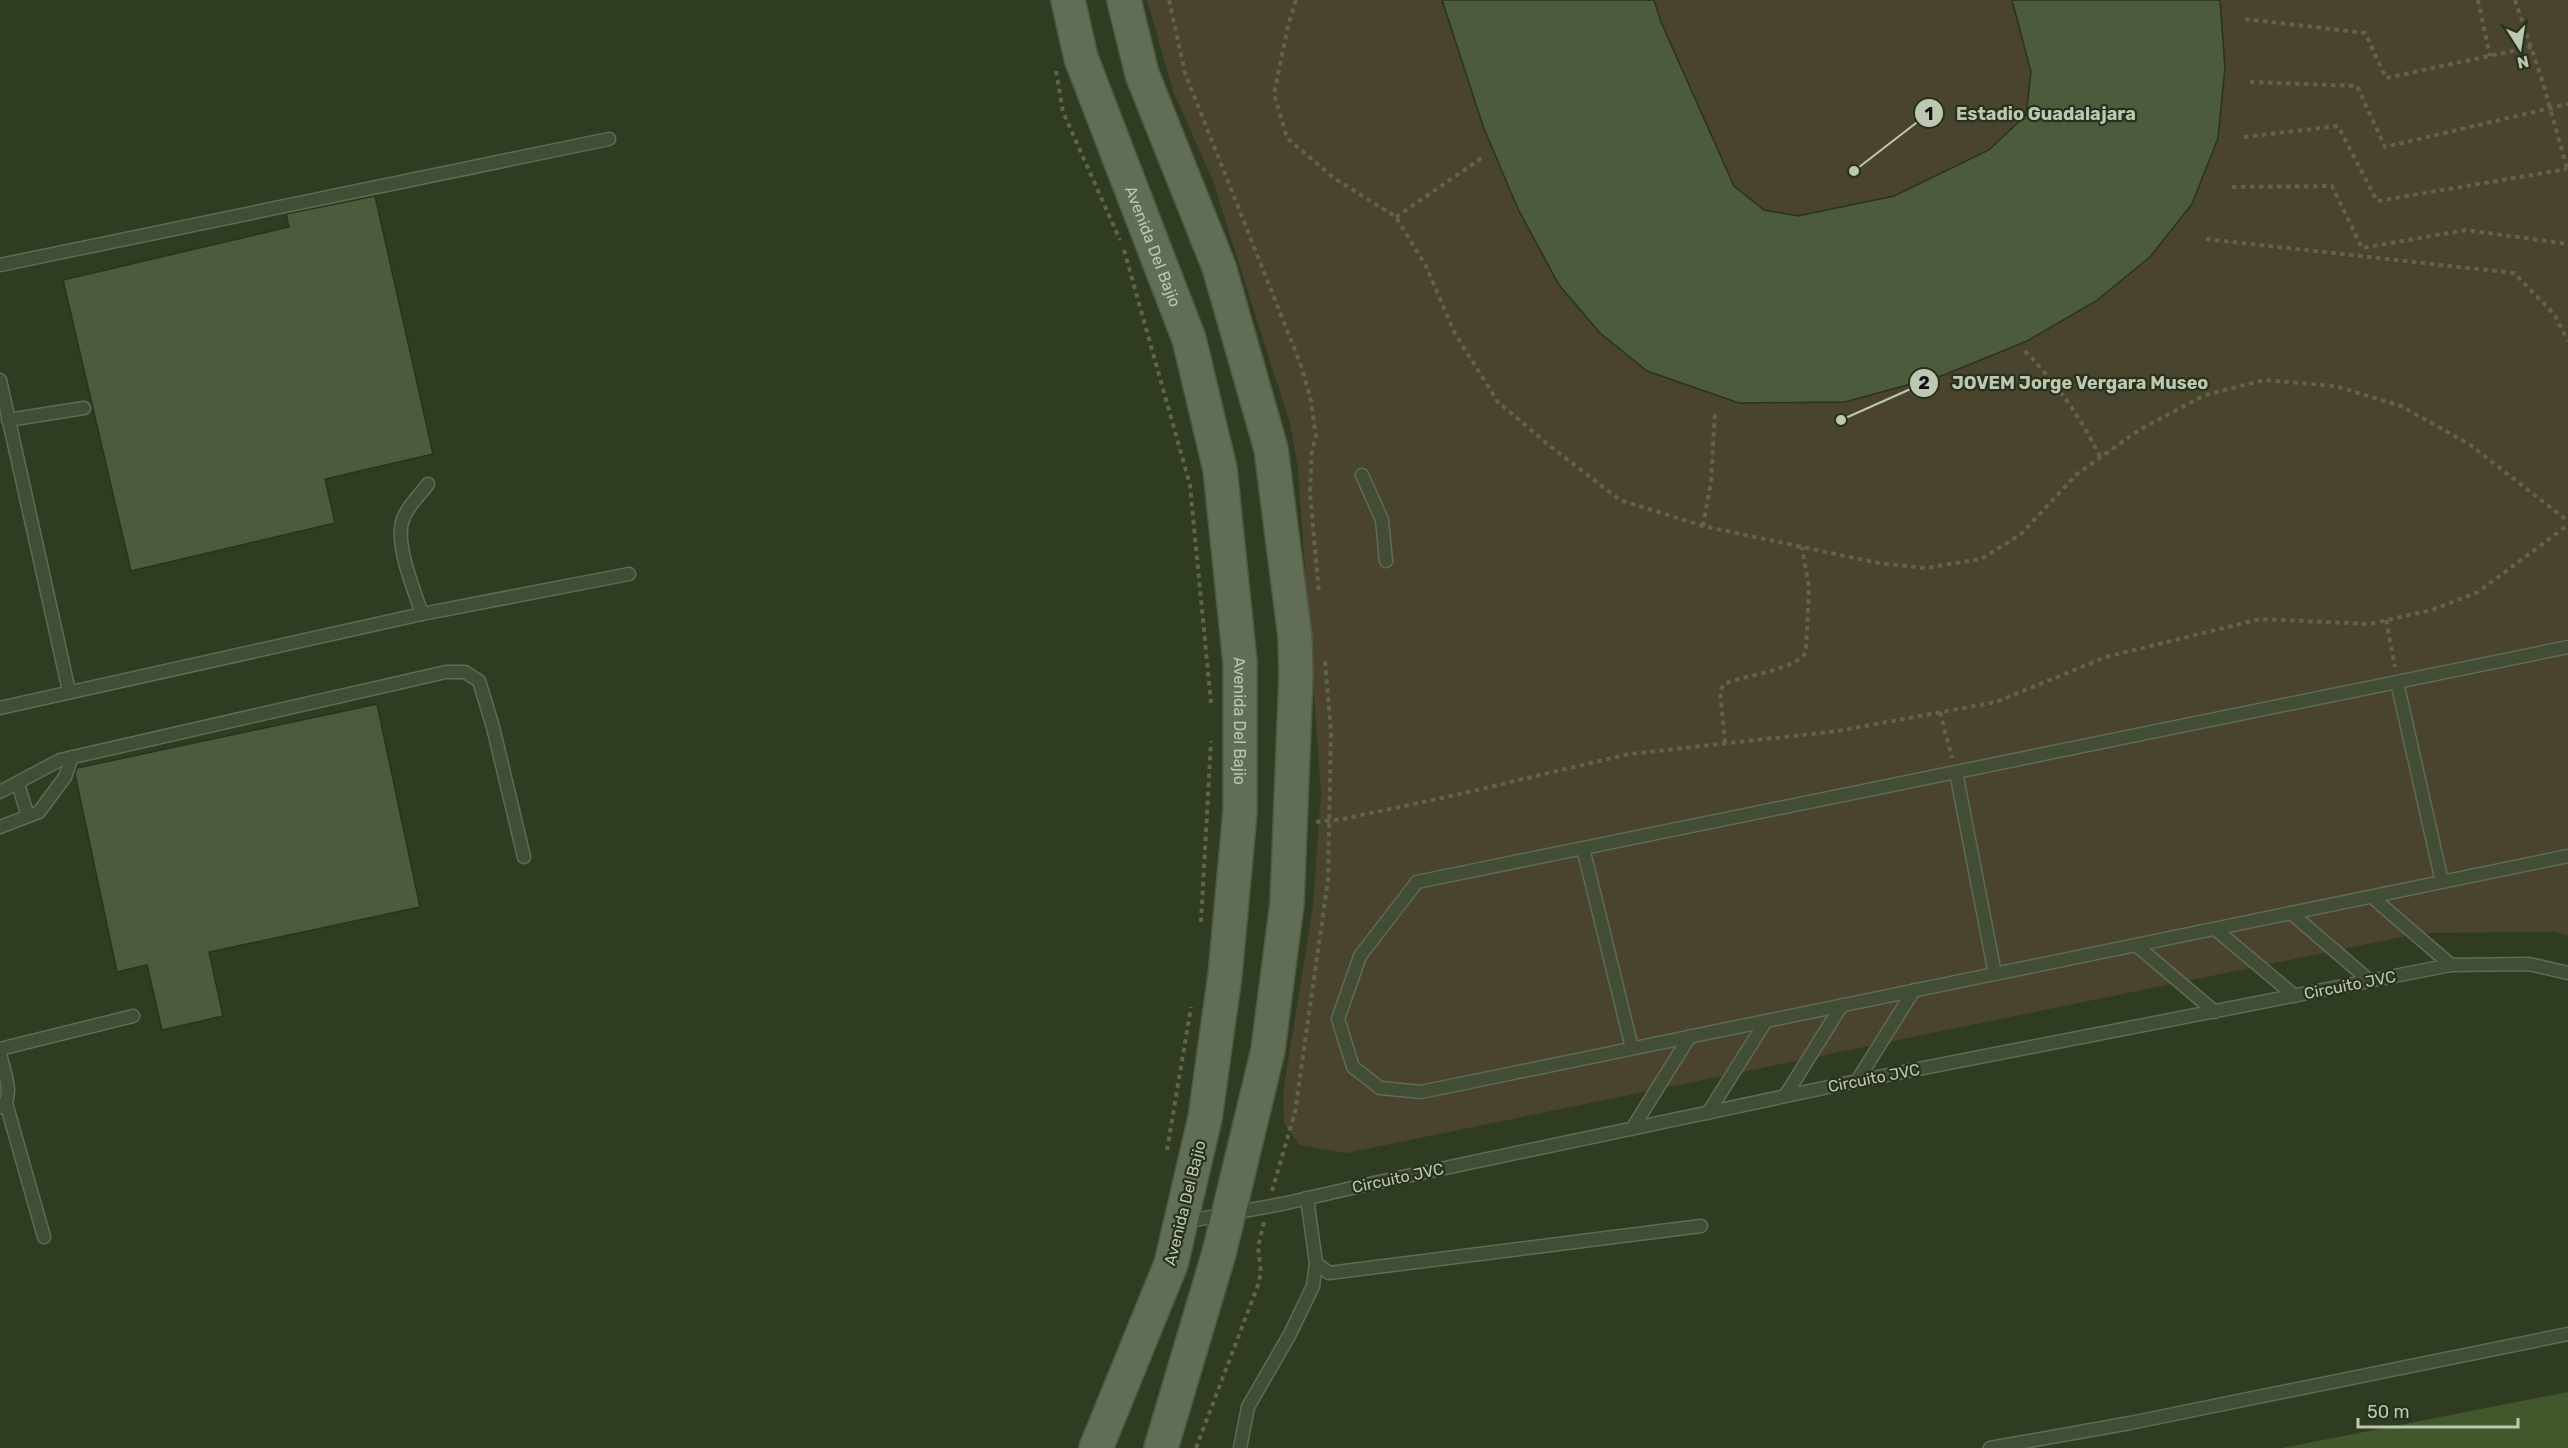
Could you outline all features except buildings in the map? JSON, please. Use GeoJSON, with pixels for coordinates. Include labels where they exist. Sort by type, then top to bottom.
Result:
{"type":"FeatureCollection","features":[{"type":"Feature","properties":{"kind":"main road","name":"Avenida Del Bajio"},"geometry":{"type":"LineString","coordinates":[[1068,0],[1081,58],[1190,339],[1220,469],[1240,662],[1240,812],[1225,975],[1205,1118],[1172,1264],[1096,1448]]}},
{"type":"Feature","properties":{"kind":"main road"},"geometry":{"type":"LineString","coordinates":[[1124,0],[1142,74],[1219,267],[1271,449],[1295,638],[1296,675],[1287,903],[1268,1050],[1214,1271],[1161,1448]]}},
{"type":"Feature","properties":{"kind":"lane"},"geometry":{"type":"LineString","coordinates":[[0,265],[609,139]]}},
{"type":"Feature","properties":{"kind":"lane"},"geometry":{"type":"LineString","coordinates":[[0,380],[69,691]]}},
{"type":"Feature","properties":{"kind":"lane"},"geometry":{"type":"LineString","coordinates":[[8,420],[84,408]]}},
{"type":"Feature","properties":{"kind":"lane"},"geometry":{"type":"LineString","coordinates":[[1362,475],[1382,520],[1386,561]]}},
{"type":"Feature","properties":{"kind":"lane"},"geometry":{"type":"LineString","coordinates":[[422,614],[407,567],[400,530],[404,517],[428,484]]}},
{"type":"Feature","properties":{"kind":"lane"},"geometry":{"type":"LineString","coordinates":[[0,708],[422,614],[629,574]]}},
{"type":"Feature","properties":{"kind":"lane"},"geometry":{"type":"LineString","coordinates":[[2568,647],[1417,882],[1360,956],[1338,1018],[1353,1067],[1380,1088],[1421,1092],[2568,856]]}},
{"type":"Feature","properties":{"kind":"lane"},"geometry":{"type":"LineString","coordinates":[[0,792],[60,760],[446,672],[465,672],[479,681],[494,727],[524,857]]}},
{"type":"Feature","properties":{"kind":"lane"},"geometry":{"type":"LineString","coordinates":[[2397,682],[2442,882]]}},
{"type":"Feature","properties":{"kind":"lane"},"geometry":{"type":"LineString","coordinates":[[0,827],[39,812],[65,777],[72,757]]}},
{"type":"Feature","properties":{"kind":"lane"},"geometry":{"type":"LineString","coordinates":[[1956,772],[1995,974]]}},
{"type":"Feature","properties":{"kind":"lane"},"geometry":{"type":"LineString","coordinates":[[18,784],[28,816]]}},
{"type":"Feature","properties":{"kind":"lane"},"geometry":{"type":"LineString","coordinates":[[1582,848],[1632,1048]]}},
{"type":"Feature","properties":{"kind":"lane"},"geometry":{"type":"LineString","coordinates":[[2372,897],[2451,965]]}},
{"type":"Feature","properties":{"kind":"lane"},"geometry":{"type":"LineString","coordinates":[[2291,913],[2370,981]]}},
{"type":"Feature","properties":{"kind":"lane"},"geometry":{"type":"LineString","coordinates":[[2215,929],[2295,996]]}},
{"type":"Feature","properties":{"kind":"lane"},"geometry":{"type":"LineString","coordinates":[[2136,945],[2216,1012]]}},
{"type":"Feature","properties":{"kind":"lane","name":"Circuito JVC"},"geometry":{"type":"LineString","coordinates":[[1182,1222],[1268,1207],[1785,1096],[2451,965],[2529,964],[2568,973]]}},
{"type":"Feature","properties":{"kind":"lane"},"geometry":{"type":"LineString","coordinates":[[1857,1082],[1914,990]]}},
{"type":"Feature","properties":{"kind":"lane"},"geometry":{"type":"LineString","coordinates":[[1785,1096],[1842,1005]]}},
{"type":"Feature","properties":{"kind":"lane"},"geometry":{"type":"LineString","coordinates":[[0,1049],[133,1016]]}},
{"type":"Feature","properties":{"kind":"lane"},"geometry":{"type":"LineString","coordinates":[[1708,1113],[1766,1021]]}},
{"type":"Feature","properties":{"kind":"lane"},"geometry":{"type":"LineString","coordinates":[[1632,1129],[1690,1036]]}},
{"type":"Feature","properties":{"kind":"lane"},"geometry":{"type":"LineString","coordinates":[[0,1054],[8,1090],[3,1106],[44,1237]]}},
{"type":"Feature","properties":{"kind":"lane"},"geometry":{"type":"LineString","coordinates":[[1240,1448],[1248,1407],[1290,1334],[1313,1287],[1316,1263],[1307,1198]]}},
{"type":"Feature","properties":{"kind":"lane"},"geometry":{"type":"LineString","coordinates":[[1316,1263],[1329,1273],[1701,1226]]}},
{"type":"Feature","properties":{"kind":"lane"},"geometry":{"type":"LineString","coordinates":[[1990,1448],[2130,1423],[2568,1334]]}},
{"type":"Feature","properties":{"kind":"path"},"geometry":{"type":"LineString","coordinates":[[1289,825],[1343,819],[1629,754],[1838,731],[1996,702],[2106,657],[2260,619],[2369,624],[2432,610],[2478,592],[2568,523],[2469,444],[2400,406],[2335,386],[2264,380],[2205,395],[2139,430],[2077,474],[2021,534],[1981,558],[1925,568],[1878,563],[1703,526],[1620,500],[1551,447],[1498,402],[1454,332],[1426,266],[1395,217],[1334,178],[1287,138],[1274,94],[1288,26],[1296,0]]}},
{"type":"Feature","properties":{"kind":"path"},"geometry":{"type":"LineString","coordinates":[[2478,0],[2490,56]]}},
{"type":"Feature","properties":{"kind":"path"},"geometry":{"type":"LineString","coordinates":[[2244,137],[2338,126],[2378,201],[2568,171],[2515,0]]}},
{"type":"Feature","properties":{"kind":"path"},"geometry":{"type":"LineString","coordinates":[[2245,19],[2365,33],[2386,78],[2531,47]]}},
{"type":"Feature","properties":{"kind":"path"},"geometry":{"type":"LineString","coordinates":[[1055,67],[1063,111],[1123,248],[1190,485],[1211,706]]}},
{"type":"Feature","properties":{"kind":"path"},"geometry":{"type":"LineString","coordinates":[[2250,82],[2357,86],[2385,147],[2568,104]]}},
{"type":"Feature","properties":{"kind":"path"},"geometry":{"type":"LineString","coordinates":[[1395,217],[1484,157]]}},
{"type":"Feature","properties":{"kind":"path"},"geometry":{"type":"LineString","coordinates":[[2232,186],[2332,186],[2362,248],[2466,230],[2568,244]]}},
{"type":"Feature","properties":{"kind":"path"},"geometry":{"type":"LineString","coordinates":[[2206,239],[2514,273],[2554,314],[2568,341]]}},
{"type":"Feature","properties":{"kind":"path"},"geometry":{"type":"LineString","coordinates":[[2025,351],[2071,405],[2084,424],[2100,457]]}},
{"type":"Feature","properties":{"kind":"path"},"geometry":{"type":"LineString","coordinates":[[1703,526],[1711,482],[1715,411]]}},
{"type":"Feature","properties":{"kind":"path"},"geometry":{"type":"LineString","coordinates":[[1725,743],[1720,690],[1726,683],[1800,660],[1806,652],[1809,588],[1803,547]]}},
{"type":"Feature","properties":{"kind":"path"},"geometry":{"type":"LineString","coordinates":[[2386,620],[2397,682]]}},
{"type":"Feature","properties":{"kind":"path"},"geometry":{"type":"LineString","coordinates":[[1940,712],[1956,772]]}},
{"type":"Feature","properties":{"kind":"path"},"geometry":{"type":"LineString","coordinates":[[1200,928],[1211,740]]}},
{"type":"Feature","properties":{"kind":"path"},"geometry":{"type":"LineString","coordinates":[[1166,1160],[1192,998]]}},
{"type":"Feature","properties":{"kind":"path"},"geometry":{"type":"LineString","coordinates":[[1196,1448],[1258,1286],[1261,1272],[1258,1247],[1294,1112]]}},
{"type":"Feature","properties":{"kind":"shaded area"},"geometry":{"type":"Polygon","coordinates":[[[1147,0],[2568,0],[2568,936],[2555,932],[2421,933],[1346,1153],[1300,1145],[1284,1124],[1283,1093],[1313,906],[1321,793],[1298,469],[1290,423],[1213,181],[1173,91],[1147,0]]]}},
{"type":"Feature","properties":{"kind":"shaded area"},"geometry":{"type":"Polygon","coordinates":[[[2568,1392],[2568,1448],[2282,1448],[2568,1392]]]}},
{"type":"Feature","properties":{"kind":"place","name":"Estadio Guadalajara"},"geometry":{"type":"Point","coordinates":[1854,171]}},
{"type":"Feature","properties":{"kind":"place","name":"JOVEM Jorge Vergara Museo"},"geometry":{"type":"Point","coordinates":[1841,420]}}]}
